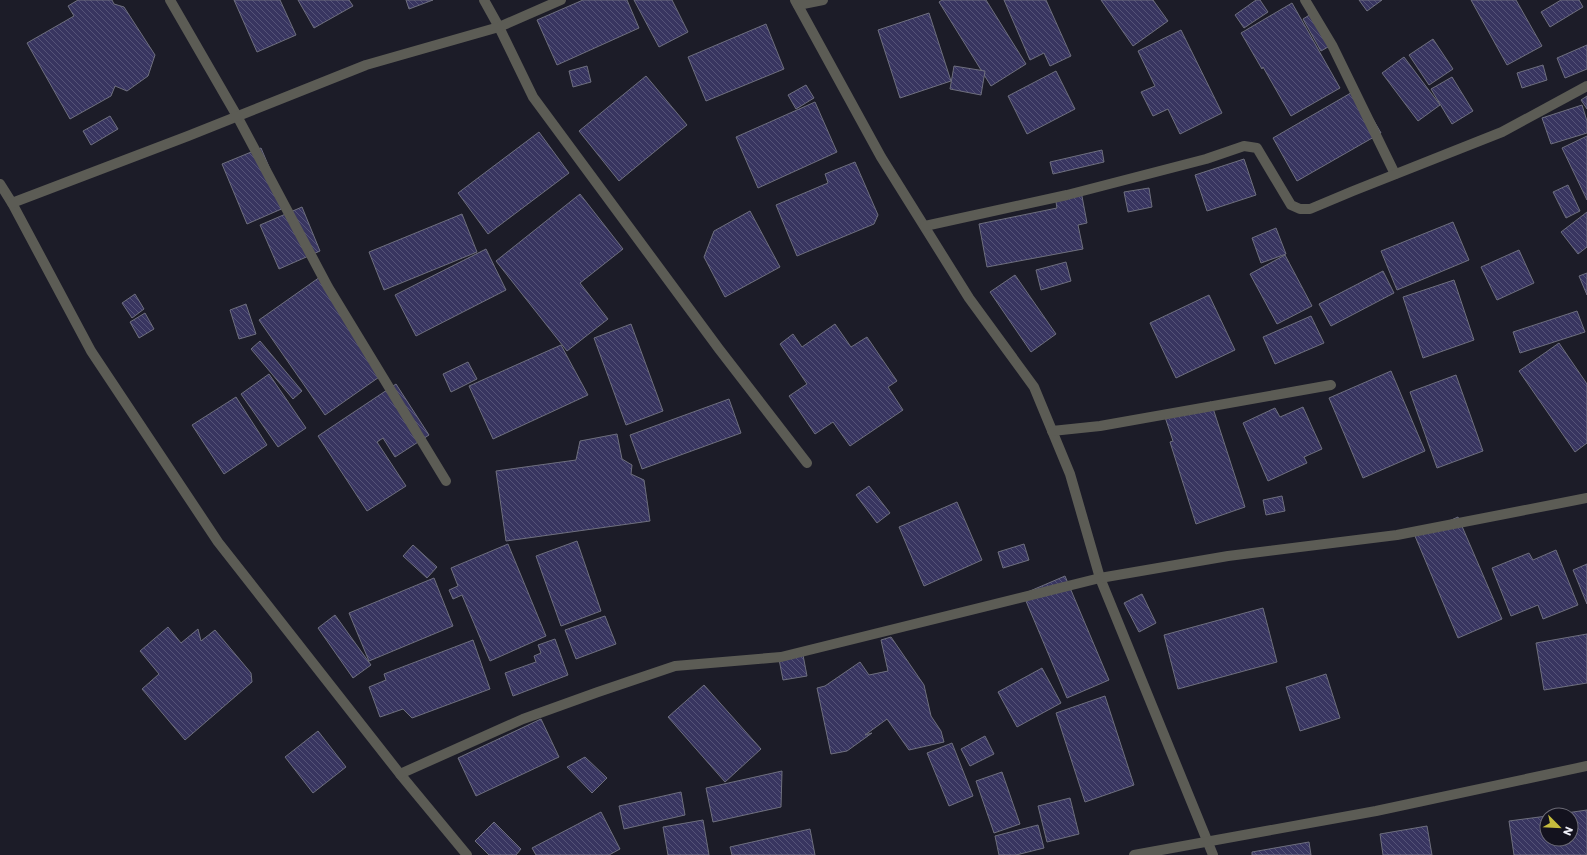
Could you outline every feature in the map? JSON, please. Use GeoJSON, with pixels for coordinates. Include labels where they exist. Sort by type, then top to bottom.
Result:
{"type":"FeatureCollection","features":[{"type":"Feature","properties":{"kind":"street"},"geometry":{"type":"LineString","coordinates":[[170,0],[237,116],[328,287],[446,481]]}},
{"type":"Feature","properties":{"kind":"street"},"geometry":{"type":"LineString","coordinates":[[484,0],[499,27],[533,97],[719,349],[807,463]]}},
{"type":"Feature","properties":{"kind":"street"},"geometry":{"type":"LineString","coordinates":[[12,203],[237,116],[366,64],[499,27],[561,0]]}},
{"type":"Feature","properties":{"kind":"street"},"geometry":{"type":"LineString","coordinates":[[823,0],[797,3],[881,157],[969,298],[1034,387],[1070,474],[1100,578],[1206,842],[1213,855]]}},
{"type":"Feature","properties":{"kind":"street"},"geometry":{"type":"LineString","coordinates":[[1305,0],[1332,45],[1395,174]]}},
{"type":"Feature","properties":{"kind":"street"},"geometry":{"type":"LineString","coordinates":[[925,226],[1067,195],[1206,159],[1244,146],[1257,148],[1291,205],[1300,209],[1310,210],[1395,174],[1502,132],[1587,86]]}},
{"type":"Feature","properties":{"kind":"street"},"geometry":{"type":"LineString","coordinates":[[0,184],[12,203],[91,351],[218,542],[400,774],[468,855]]}},
{"type":"Feature","properties":{"kind":"street"},"geometry":{"type":"LineString","coordinates":[[1052,431],[1100,426],[1332,385]]}},
{"type":"Feature","properties":{"kind":"street"},"geometry":{"type":"LineString","coordinates":[[400,774],[523,720],[598,692],[675,666],[781,657],[1100,578],[1228,556],[1397,535],[1587,498]]}},
{"type":"Feature","properties":{"kind":"street"},"geometry":{"type":"LineString","coordinates":[[1134,855],[1376,811],[1587,766]]}},
{"type":"Feature","properties":{"kind":"building"},"geometry":{"type":"Polygon","coordinates":[[[78,0],[112,0],[114,4],[124,7],[155,55],[148,76],[127,91],[115,86],[111,96],[70,119],[27,43],[74,16],[68,6],[78,0]]]}},
{"type":"Feature","properties":{"kind":"building"},"geometry":{"type":"Polygon","coordinates":[[[234,0],[280,0],[296,35],[257,52],[234,0]]]}},
{"type":"Feature","properties":{"kind":"building"},"geometry":{"type":"Polygon","coordinates":[[[298,0],[349,0],[353,6],[314,28],[298,0]]]}},
{"type":"Feature","properties":{"kind":"building"},"geometry":{"type":"Polygon","coordinates":[[[406,0],[433,0],[409,9],[406,0]]]}},
{"type":"Feature","properties":{"kind":"building"},"geometry":{"type":"Polygon","coordinates":[[[583,0],[627,0],[639,28],[557,65],[537,20],[583,0]]]}},
{"type":"Feature","properties":{"kind":"building"},"geometry":{"type":"Polygon","coordinates":[[[634,0],[672,0],[688,32],[659,47],[634,0]]]}},
{"type":"Feature","properties":{"kind":"building"},"geometry":{"type":"Polygon","coordinates":[[[942,0],[986,0],[1026,64],[991,86],[939,2],[942,0]]]}},
{"type":"Feature","properties":{"kind":"building"},"geometry":{"type":"Polygon","coordinates":[[[1004,0],[1046,0],[1071,56],[1050,66],[1044,53],[1030,60],[1004,0]]]}},
{"type":"Feature","properties":{"kind":"building"},"geometry":{"type":"Polygon","coordinates":[[[1101,0],[1153,0],[1168,21],[1133,46],[1101,0]]]}},
{"type":"Feature","properties":{"kind":"building"},"geometry":{"type":"Polygon","coordinates":[[[1256,0],[1260,0],[1268,12],[1244,28],[1235,15],[1256,0]]]}},
{"type":"Feature","properties":{"kind":"building"},"geometry":{"type":"Polygon","coordinates":[[[1359,0],[1382,0],[1367,11],[1359,0]]]}},
{"type":"Feature","properties":{"kind":"building"},"geometry":{"type":"Polygon","coordinates":[[[1471,0],[1516,0],[1542,46],[1507,65],[1471,0]]]}},
{"type":"Feature","properties":{"kind":"building"},"geometry":{"type":"Polygon","coordinates":[[[1561,0],[1579,0],[1583,7],[1550,27],[1541,12],[1561,0]]]}},
{"type":"Feature","properties":{"kind":"building"},"geometry":{"type":"Polygon","coordinates":[[[1292,3],[1340,88],[1291,116],[1263,67],[1262,69],[1241,33],[1292,3]]]}},
{"type":"Feature","properties":{"kind":"building"},"geometry":{"type":"Polygon","coordinates":[[[1316,11],[1335,43],[1321,51],[1303,19],[1316,11]]]}},
{"type":"Feature","properties":{"kind":"building"},"geometry":{"type":"Polygon","coordinates":[[[929,13],[951,81],[900,98],[878,30],[929,13]]]}},
{"type":"Feature","properties":{"kind":"building"},"geometry":{"type":"Polygon","coordinates":[[[766,24],[784,69],[706,101],[688,57],[766,24]]]}},
{"type":"Feature","properties":{"kind":"building"},"geometry":{"type":"Polygon","coordinates":[[[1181,30],[1222,113],[1180,134],[1168,109],[1153,116],[1141,92],[1155,86],[1138,51],[1181,30]]]}},
{"type":"Feature","properties":{"kind":"building"},"geometry":{"type":"Polygon","coordinates":[[[1433,39],[1453,69],[1429,85],[1409,55],[1433,39]]]}},
{"type":"Feature","properties":{"kind":"building"},"geometry":{"type":"Polygon","coordinates":[[[1587,45],[1587,69],[1565,78],[1557,58],[1587,45]]]}},
{"type":"Feature","properties":{"kind":"building"},"geometry":{"type":"Polygon","coordinates":[[[1404,57],[1440,105],[1418,121],[1382,73],[1404,57]]]}},
{"type":"Feature","properties":{"kind":"building"},"geometry":{"type":"Polygon","coordinates":[[[1543,65],[1547,80],[1522,88],[1517,73],[1543,65]]]}},
{"type":"Feature","properties":{"kind":"building"},"geometry":{"type":"Polygon","coordinates":[[[587,66],[591,82],[573,87],[569,71],[587,66]]]}},
{"type":"Feature","properties":{"kind":"building"},"geometry":{"type":"Polygon","coordinates":[[[954,66],[985,71],[981,95],[950,89],[954,66]]]}},
{"type":"Feature","properties":{"kind":"building"},"geometry":{"type":"Polygon","coordinates":[[[1056,71],[1075,109],[1027,134],[1008,96],[1056,71]]]}},
{"type":"Feature","properties":{"kind":"building"},"geometry":{"type":"Polygon","coordinates":[[[646,76],[687,125],[619,181],[579,131],[646,76]]]}},
{"type":"Feature","properties":{"kind":"building"},"geometry":{"type":"Polygon","coordinates":[[[1452,77],[1473,111],[1452,124],[1431,89],[1452,77]]]}},
{"type":"Feature","properties":{"kind":"building"},"geometry":{"type":"Polygon","coordinates":[[[806,85],[814,98],[796,109],[788,95],[806,85]]]}},
{"type":"Feature","properties":{"kind":"building"},"geometry":{"type":"Polygon","coordinates":[[[1356,90],[1381,133],[1297,181],[1273,138],[1356,90]]]}},
{"type":"Feature","properties":{"kind":"building"},"geometry":{"type":"Polygon","coordinates":[[[1587,96],[1587,109],[1581,100],[1587,96]]]}},
{"type":"Feature","properties":{"kind":"building"},"geometry":{"type":"Polygon","coordinates":[[[815,102],[837,152],[758,188],[736,137],[815,102]]]}},
{"type":"Feature","properties":{"kind":"building"},"geometry":{"type":"Polygon","coordinates":[[[1582,105],[1587,121],[1587,133],[1551,144],[1542,118],[1582,105]]]}},
{"type":"Feature","properties":{"kind":"building"},"geometry":{"type":"Polygon","coordinates":[[[110,116],[118,129],[91,145],[83,131],[110,116]]]}},
{"type":"Feature","properties":{"kind":"building"},"geometry":{"type":"Polygon","coordinates":[[[539,132],[569,173],[488,234],[458,193],[539,132]]]}},
{"type":"Feature","properties":{"kind":"building"},"geometry":{"type":"Polygon","coordinates":[[[1587,136],[1587,200],[1562,148],[1587,136]]]}},
{"type":"Feature","properties":{"kind":"building"},"geometry":{"type":"Polygon","coordinates":[[[261,148],[286,207],[247,224],[222,164],[261,148]]]}},
{"type":"Feature","properties":{"kind":"building"},"geometry":{"type":"Polygon","coordinates":[[[1102,150],[1104,162],[1053,174],[1050,162],[1102,150]]]}},
{"type":"Feature","properties":{"kind":"building"},"geometry":{"type":"Polygon","coordinates":[[[1244,159],[1256,195],[1207,211],[1195,175],[1244,159]]]}},
{"type":"Feature","properties":{"kind":"building"},"geometry":{"type":"Polygon","coordinates":[[[855,162],[878,215],[874,224],[797,256],[776,205],[828,183],[825,174],[855,162]]]}},
{"type":"Feature","properties":{"kind":"building"},"geometry":{"type":"Polygon","coordinates":[[[1568,185],[1580,211],[1566,218],[1553,192],[1568,185]]]}},
{"type":"Feature","properties":{"kind":"building"},"geometry":{"type":"Polygon","coordinates":[[[1149,188],[1152,207],[1128,212],[1124,192],[1149,188]]]}},
{"type":"Feature","properties":{"kind":"building"},"geometry":{"type":"Polygon","coordinates":[[[1081,191],[1087,223],[1078,225],[1083,249],[987,267],[979,224],[1057,208],[1055,196],[1081,191]]]}},
{"type":"Feature","properties":{"kind":"building"},"geometry":{"type":"Polygon","coordinates":[[[580,194],[623,249],[580,283],[608,319],[567,351],[496,261],[580,194]]]}},
{"type":"Feature","properties":{"kind":"building"},"geometry":{"type":"Polygon","coordinates":[[[302,207],[320,251],[279,269],[260,225],[302,207]]]}},
{"type":"Feature","properties":{"kind":"building"},"geometry":{"type":"Polygon","coordinates":[[[750,211],[780,267],[725,297],[704,257],[714,231],[750,211]]]}},
{"type":"Feature","properties":{"kind":"building"},"geometry":{"type":"Polygon","coordinates":[[[1587,212],[1587,247],[1578,254],[1561,232],[1587,212]]]}},
{"type":"Feature","properties":{"kind":"building"},"geometry":{"type":"Polygon","coordinates":[[[462,214],[477,252],[384,290],[369,252],[462,214]]]}},
{"type":"Feature","properties":{"kind":"building"},"geometry":{"type":"Polygon","coordinates":[[[1453,222],[1469,260],[1397,290],[1381,251],[1453,222]]]}},
{"type":"Feature","properties":{"kind":"building"},"geometry":{"type":"Polygon","coordinates":[[[1276,228],[1286,254],[1261,263],[1252,238],[1276,228]]]}},
{"type":"Feature","properties":{"kind":"building"},"geometry":{"type":"Polygon","coordinates":[[[486,249],[506,290],[416,336],[395,295],[486,249]]]}},
{"type":"Feature","properties":{"kind":"building"},"geometry":{"type":"Polygon","coordinates":[[[1519,250],[1534,283],[1497,300],[1481,267],[1519,250]]]}},
{"type":"Feature","properties":{"kind":"building"},"geometry":{"type":"Polygon","coordinates":[[[1285,255],[1312,306],[1277,324],[1250,274],[1285,255]]]}},
{"type":"Feature","properties":{"kind":"building"},"geometry":{"type":"Polygon","coordinates":[[[1066,262],[1071,281],[1041,290],[1036,270],[1066,262]]]}},
{"type":"Feature","properties":{"kind":"building"},"geometry":{"type":"Polygon","coordinates":[[[1383,271],[1394,293],[1331,326],[1319,304],[1383,271]]]}},
{"type":"Feature","properties":{"kind":"building"},"geometry":{"type":"Polygon","coordinates":[[[1587,273],[1587,295],[1579,276],[1587,273]]]}},
{"type":"Feature","properties":{"kind":"building"},"geometry":{"type":"Polygon","coordinates":[[[1015,275],[1056,334],[1031,352],[990,292],[1015,275]]]}},
{"type":"Feature","properties":{"kind":"building"},"geometry":{"type":"Polygon","coordinates":[[[320,277],[382,375],[325,415],[259,320],[320,277]]]}},
{"type":"Feature","properties":{"kind":"building"},"geometry":{"type":"Polygon","coordinates":[[[1454,280],[1474,340],[1423,358],[1403,297],[1454,280]]]}},
{"type":"Feature","properties":{"kind":"building"},"geometry":{"type":"Polygon","coordinates":[[[135,294],[144,309],[132,318],[122,303],[135,294]]]}},
{"type":"Feature","properties":{"kind":"building"},"geometry":{"type":"Polygon","coordinates":[[[1209,295],[1235,350],[1176,378],[1150,323],[1209,295]]]}},
{"type":"Feature","properties":{"kind":"building"},"geometry":{"type":"Polygon","coordinates":[[[246,304],[256,334],[239,339],[230,310],[246,304]]]}},
{"type":"Feature","properties":{"kind":"building"},"geometry":{"type":"Polygon","coordinates":[[[1577,311],[1585,332],[1520,353],[1513,332],[1577,311]]]}},
{"type":"Feature","properties":{"kind":"building"},"geometry":{"type":"Polygon","coordinates":[[[145,313],[154,329],[139,338],[130,322],[145,313]]]}},
{"type":"Feature","properties":{"kind":"building"},"geometry":{"type":"Polygon","coordinates":[[[1311,316],[1324,343],[1275,364],[1263,337],[1311,316]]]}},
{"type":"Feature","properties":{"kind":"building"},"geometry":{"type":"Polygon","coordinates":[[[631,324],[663,411],[626,425],[594,338],[631,324]]]}},
{"type":"Feature","properties":{"kind":"building"},"geometry":{"type":"Polygon","coordinates":[[[835,324],[851,347],[867,337],[897,381],[888,387],[903,410],[850,446],[833,422],[815,434],[789,396],[807,384],[780,344],[793,334],[802,347],[835,324]]]}},
{"type":"Feature","properties":{"kind":"building"},"geometry":{"type":"Polygon","coordinates":[[[260,341],[302,391],[293,399],[251,349],[260,341]]]}},
{"type":"Feature","properties":{"kind":"building"},"geometry":{"type":"Polygon","coordinates":[[[1559,343],[1587,384],[1587,443],[1575,452],[1519,371],[1559,343]]]}},
{"type":"Feature","properties":{"kind":"building"},"geometry":{"type":"Polygon","coordinates":[[[561,345],[588,395],[493,439],[469,386],[561,345]]]}},
{"type":"Feature","properties":{"kind":"building"},"geometry":{"type":"Polygon","coordinates":[[[468,362],[477,379],[451,392],[443,374],[468,362]]]}},
{"type":"Feature","properties":{"kind":"building"},"geometry":{"type":"Polygon","coordinates":[[[1391,371],[1425,451],[1363,478],[1329,398],[1391,371]]]}},
{"type":"Feature","properties":{"kind":"building"},"geometry":{"type":"Polygon","coordinates":[[[269,374],[306,428],[278,447],[241,394],[269,374]]]}},
{"type":"Feature","properties":{"kind":"building"},"geometry":{"type":"Polygon","coordinates":[[[1456,375],[1483,451],[1437,468],[1410,392],[1456,375]]]}},
{"type":"Feature","properties":{"kind":"building"},"geometry":{"type":"Polygon","coordinates":[[[396,384],[429,435],[395,457],[383,438],[377,442],[406,486],[367,511],[318,436],[396,384]]]}},
{"type":"Feature","properties":{"kind":"building"},"geometry":{"type":"Polygon","coordinates":[[[236,397],[267,445],[224,474],[192,425],[236,397]]]}},
{"type":"Feature","properties":{"kind":"building"},"geometry":{"type":"Polygon","coordinates":[[[729,399],[741,433],[642,469],[630,435],[729,399]]]}},
{"type":"Feature","properties":{"kind":"building"},"geometry":{"type":"Polygon","coordinates":[[[1211,402],[1245,507],[1196,524],[1170,442],[1173,441],[1165,417],[1211,402]]]}},
{"type":"Feature","properties":{"kind":"building"},"geometry":{"type":"Polygon","coordinates":[[[1303,407],[1322,449],[1304,457],[1307,463],[1268,481],[1243,423],[1275,408],[1280,417],[1303,407]]]}},
{"type":"Feature","properties":{"kind":"building"},"geometry":{"type":"Polygon","coordinates":[[[617,434],[622,459],[632,465],[631,474],[644,480],[650,521],[506,541],[496,471],[576,460],[580,441],[617,434]]]}},
{"type":"Feature","properties":{"kind":"building"},"geometry":{"type":"Polygon","coordinates":[[[869,486],[890,513],[877,523],[856,495],[869,486]]]}},
{"type":"Feature","properties":{"kind":"building"},"geometry":{"type":"Polygon","coordinates":[[[1282,496],[1285,511],[1266,515],[1263,500],[1282,496]]]}},
{"type":"Feature","properties":{"kind":"building"},"geometry":{"type":"Polygon","coordinates":[[[957,502],[982,560],[924,586],[899,527],[957,502]]]}},
{"type":"Feature","properties":{"kind":"building"},"geometry":{"type":"Polygon","coordinates":[[[1458,517],[1502,619],[1458,638],[1415,536],[1458,517]]]}},
{"type":"Feature","properties":{"kind":"building"},"geometry":{"type":"Polygon","coordinates":[[[577,541],[601,611],[561,626],[536,556],[577,541]]]}},
{"type":"Feature","properties":{"kind":"building"},"geometry":{"type":"Polygon","coordinates":[[[508,544],[546,636],[490,661],[462,595],[453,599],[449,590],[458,586],[451,568],[508,544]]]}},
{"type":"Feature","properties":{"kind":"building"},"geometry":{"type":"Polygon","coordinates":[[[1024,544],[1029,560],[1003,568],[998,552],[1024,544]]]}},
{"type":"Feature","properties":{"kind":"building"},"geometry":{"type":"Polygon","coordinates":[[[413,545],[437,567],[427,578],[403,556],[413,545]]]}},
{"type":"Feature","properties":{"kind":"building"},"geometry":{"type":"Polygon","coordinates":[[[1556,550],[1578,605],[1543,619],[1538,605],[1511,616],[1492,568],[1529,553],[1533,560],[1556,550]]]}},
{"type":"Feature","properties":{"kind":"building"},"geometry":{"type":"Polygon","coordinates":[[[1587,564],[1587,604],[1573,570],[1587,564]]]}},
{"type":"Feature","properties":{"kind":"building"},"geometry":{"type":"Polygon","coordinates":[[[1065,576],[1109,680],[1067,698],[1023,594],[1065,576]]]}},
{"type":"Feature","properties":{"kind":"building"},"geometry":{"type":"Polygon","coordinates":[[[434,578],[453,626],[369,661],[349,613],[434,578]]]}},
{"type":"Feature","properties":{"kind":"building"},"geometry":{"type":"Polygon","coordinates":[[[1142,594],[1156,623],[1139,632],[1124,603],[1142,594]]]}},
{"type":"Feature","properties":{"kind":"building"},"geometry":{"type":"Polygon","coordinates":[[[1263,608],[1277,662],[1178,689],[1164,635],[1263,608]]]}},
{"type":"Feature","properties":{"kind":"building"},"geometry":{"type":"Polygon","coordinates":[[[335,615],[371,665],[353,678],[318,628],[335,615]]]}},
{"type":"Feature","properties":{"kind":"building"},"geometry":{"type":"Polygon","coordinates":[[[605,616],[616,644],[576,659],[565,630],[605,616]]]}},
{"type":"Feature","properties":{"kind":"building"},"geometry":{"type":"Polygon","coordinates":[[[168,627],[181,643],[198,629],[201,641],[215,630],[251,673],[252,682],[185,740],[142,689],[159,674],[140,651],[168,627]]]}},
{"type":"Feature","properties":{"kind":"building"},"geometry":{"type":"Polygon","coordinates":[[[1587,634],[1587,683],[1544,690],[1536,643],[1587,634]]]}},
{"type":"Feature","properties":{"kind":"building"},"geometry":{"type":"Polygon","coordinates":[[[891,637],[924,685],[931,716],[941,731],[944,742],[909,750],[887,719],[865,735],[872,733],[847,751],[831,754],[817,688],[825,686],[860,662],[869,675],[888,671],[881,640],[891,637]]]}},
{"type":"Feature","properties":{"kind":"building"},"geometry":{"type":"Polygon","coordinates":[[[555,639],[568,675],[513,696],[505,673],[536,662],[534,656],[541,653],[538,645],[555,639]]]}},
{"type":"Feature","properties":{"kind":"building"},"geometry":{"type":"Polygon","coordinates":[[[473,640],[490,689],[412,718],[403,709],[380,717],[369,687],[386,680],[384,674],[473,640]]]}},
{"type":"Feature","properties":{"kind":"building"},"geometry":{"type":"Polygon","coordinates":[[[803,655],[807,676],[783,680],[779,659],[803,655]]]}},
{"type":"Feature","properties":{"kind":"building"},"geometry":{"type":"Polygon","coordinates":[[[1042,668],[1061,703],[1017,727],[998,692],[1042,668]]]}},
{"type":"Feature","properties":{"kind":"building"},"geometry":{"type":"Polygon","coordinates":[[[1326,674],[1340,718],[1300,731],[1286,687],[1326,674]]]}},
{"type":"Feature","properties":{"kind":"building"},"geometry":{"type":"Polygon","coordinates":[[[704,685],[761,749],[725,782],[668,717],[704,685]]]}},
{"type":"Feature","properties":{"kind":"building"},"geometry":{"type":"Polygon","coordinates":[[[1105,696],[1134,785],[1085,802],[1056,713],[1105,696]]]}},
{"type":"Feature","properties":{"kind":"building"},"geometry":{"type":"Polygon","coordinates":[[[541,719],[559,757],[476,796],[458,758],[541,719]]]}},
{"type":"Feature","properties":{"kind":"building"},"geometry":{"type":"Polygon","coordinates":[[[318,731],[346,767],[313,793],[285,757],[318,731]]]}},
{"type":"Feature","properties":{"kind":"building"},"geometry":{"type":"Polygon","coordinates":[[[985,736],[994,754],[970,766],[961,749],[985,736]]]}},
{"type":"Feature","properties":{"kind":"building"},"geometry":{"type":"Polygon","coordinates":[[[952,743],[973,796],[949,806],[927,753],[952,743]]]}},
{"type":"Feature","properties":{"kind":"building"},"geometry":{"type":"Polygon","coordinates":[[[585,757],[607,778],[592,793],[567,767],[585,757]]]}},
{"type":"Feature","properties":{"kind":"building"},"geometry":{"type":"Polygon","coordinates":[[[782,771],[781,807],[713,822],[706,788],[782,771]]]}},
{"type":"Feature","properties":{"kind":"building"},"geometry":{"type":"Polygon","coordinates":[[[1002,772],[1020,824],[994,833],[976,781],[1002,772]]]}},
{"type":"Feature","properties":{"kind":"building"},"geometry":{"type":"Polygon","coordinates":[[[681,792],[685,815],[624,829],[619,806],[681,792]]]}},
{"type":"Feature","properties":{"kind":"building"},"geometry":{"type":"Polygon","coordinates":[[[1070,798],[1079,834],[1047,842],[1038,806],[1070,798]]]}},
{"type":"Feature","properties":{"kind":"building"},"geometry":{"type":"Polygon","coordinates":[[[1587,810],[1587,855],[1514,855],[1509,821],[1539,817],[1539,847],[1579,847],[1579,811],[1587,810]]]}},
{"type":"Feature","properties":{"kind":"building"},"geometry":{"type":"Polygon","coordinates":[[[601,812],[620,849],[609,855],[536,855],[532,848],[601,812]]]}},
{"type":"Feature","properties":{"kind":"building"},"geometry":{"type":"Polygon","coordinates":[[[703,820],[709,855],[668,855],[663,827],[703,820]]]}},
{"type":"Feature","properties":{"kind":"building"},"geometry":{"type":"Polygon","coordinates":[[[494,822],[521,849],[516,855],[489,855],[475,841],[494,822]]]}},
{"type":"Feature","properties":{"kind":"building"},"geometry":{"type":"Polygon","coordinates":[[[1038,825],[1044,848],[1016,855],[999,855],[995,836],[1038,825]]]}},
{"type":"Feature","properties":{"kind":"building"},"geometry":{"type":"Polygon","coordinates":[[[1427,826],[1432,855],[1383,855],[1380,834],[1427,826]]]}},
{"type":"Feature","properties":{"kind":"building"},"geometry":{"type":"Polygon","coordinates":[[[810,829],[815,855],[732,855],[730,847],[810,829]]]}},
{"type":"Feature","properties":{"kind":"building"},"geometry":{"type":"Polygon","coordinates":[[[1309,842],[1311,855],[1252,855],[1252,852],[1309,842]]]}}]}
